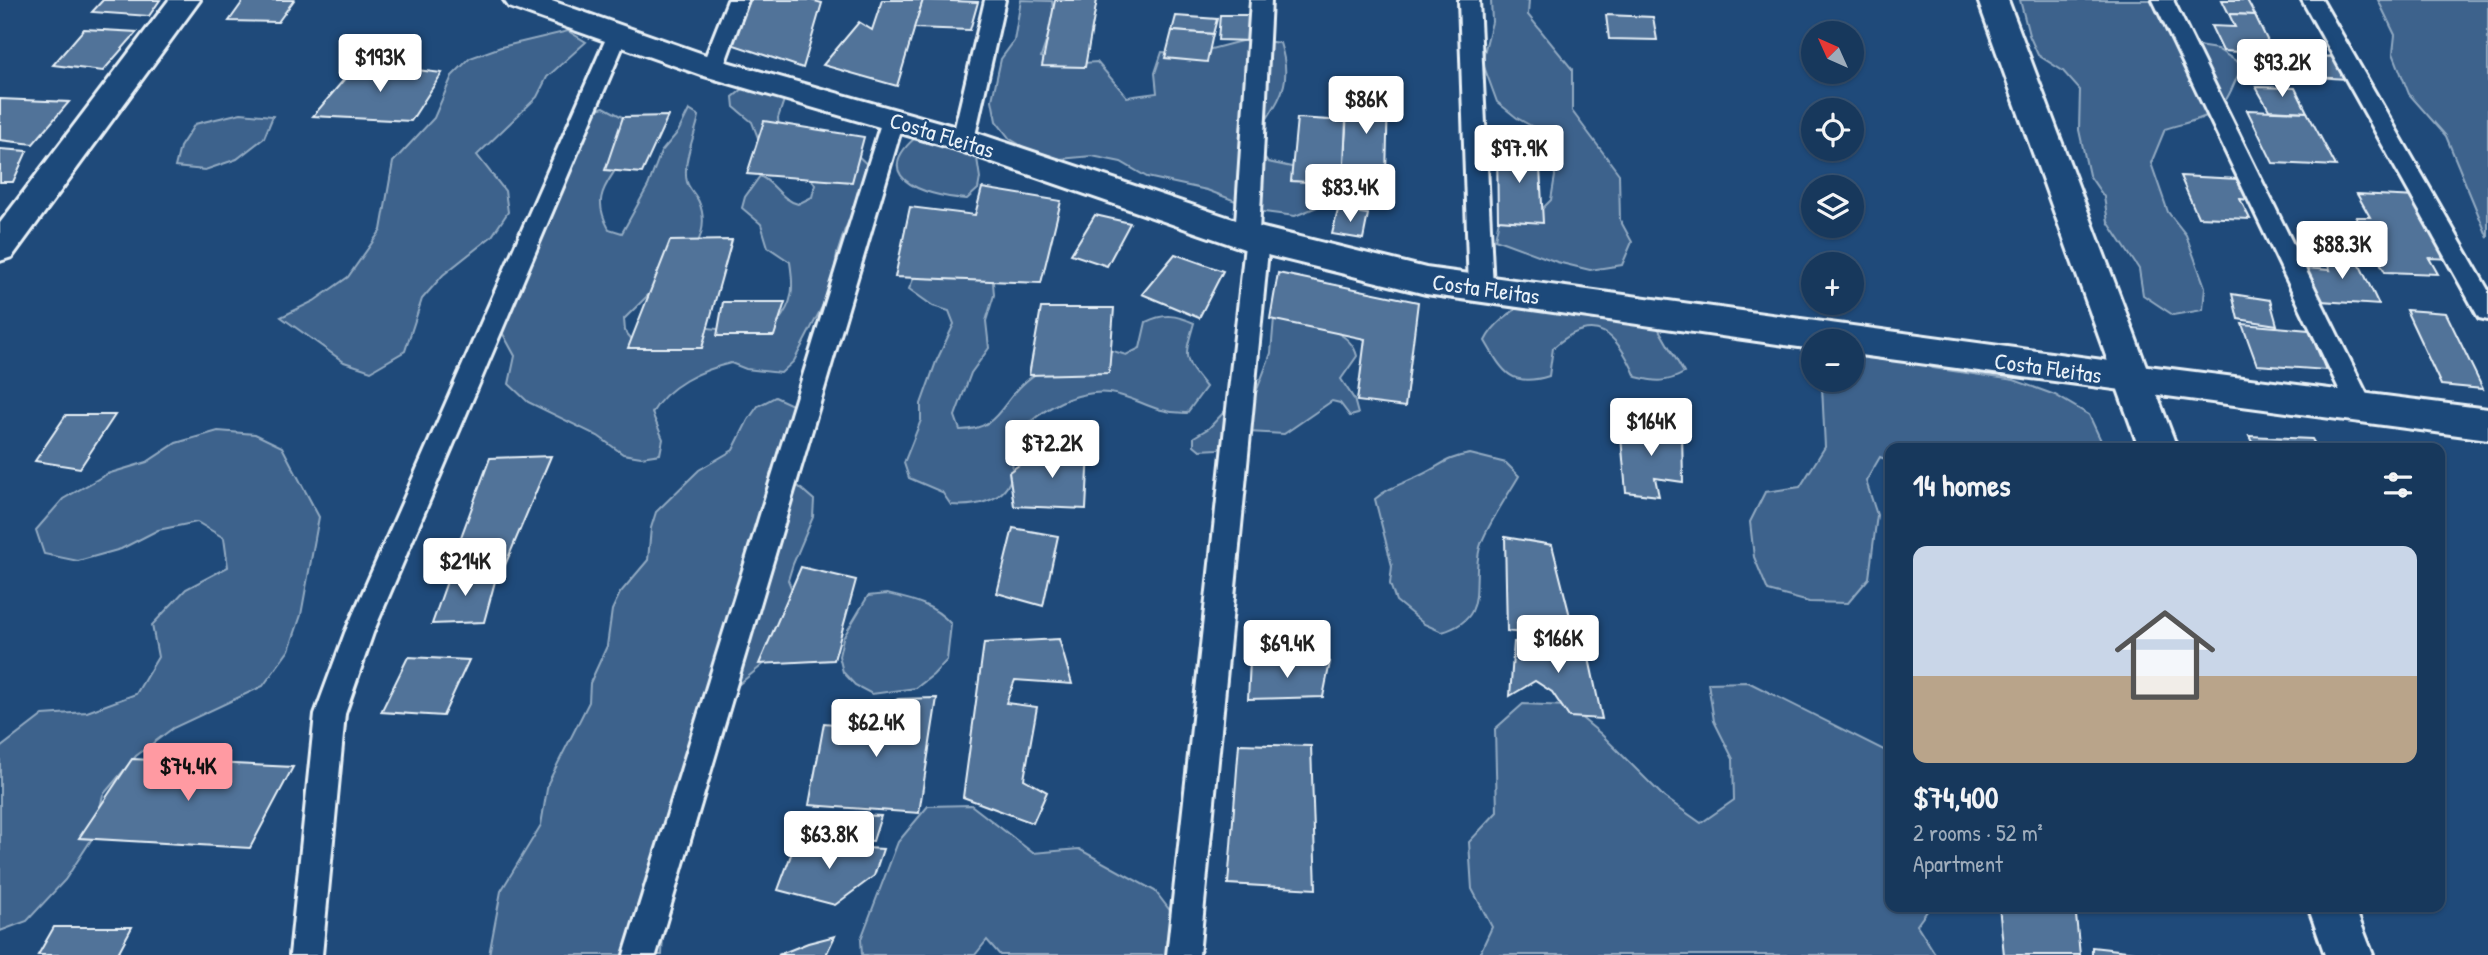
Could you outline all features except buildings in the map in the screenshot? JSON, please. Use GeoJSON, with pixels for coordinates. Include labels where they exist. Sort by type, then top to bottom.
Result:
{"type":"FeatureCollection","features":[{"type":"Feature","properties":{"kind":"main road"},"geometry":{"type":"LineString","coordinates":[[0,248],[185,0]]}},
{"type":"Feature","properties":{"kind":"main road"},"geometry":{"type":"LineString","coordinates":[[1993,0],[2156,443]]}},
{"type":"Feature","properties":{"kind":"main road","name":"Costa Fleitas"},"geometry":{"type":"LineString","coordinates":[[527,1],[712,68],[963,140],[1252,238],[1426,281],[2132,379],[2488,424]]}},
{"type":"Feature","properties":{"kind":"main road"},"geometry":{"type":"LineString","coordinates":[[2333,912],[2349,955]]}},
{"type":"Feature","properties":{"kind":"lane"},"geometry":{"type":"LineString","coordinates":[[712,68],[738,0]]}},
{"type":"Feature","properties":{"kind":"lane"},"geometry":{"type":"LineString","coordinates":[[963,140],[995,0]]}},
{"type":"Feature","properties":{"kind":"lane"},"geometry":{"type":"LineString","coordinates":[[1184,955],[1252,238],[1261,0]]}},
{"type":"Feature","properties":{"kind":"lane"},"geometry":{"type":"LineString","coordinates":[[1469,0],[1480,289]]}},
{"type":"Feature","properties":{"kind":"lane"},"geometry":{"type":"LineString","coordinates":[[2163,0],[2361,409]]}},
{"type":"Feature","properties":{"kind":"lane"},"geometry":{"type":"LineString","coordinates":[[2312,0],[2488,312]]}},
{"type":"Feature","properties":{"kind":"lane"},"geometry":{"type":"LineString","coordinates":[[306,955],[330,714],[359,633],[618,34]]}},
{"type":"Feature","properties":{"kind":"lane"},"geometry":{"type":"LineString","coordinates":[[640,955],[893,120]]}},
{"type":"Feature","properties":{"kind":"shaded area"},"geometry":{"type":"Polygon","coordinates":[[[1021,0],[1052,1],[1054,18],[1041,57],[1068,64],[1097,62],[1127,97],[1157,93],[1155,73],[1162,52],[1192,54],[1249,39],[1280,43],[1284,60],[1284,85],[1254,142],[1268,162],[1301,169],[1326,183],[1322,205],[1295,216],[1264,212],[1207,190],[1147,177],[1121,162],[1092,156],[1060,159],[1032,152],[1010,139],[996,121],[992,100],[1001,59],[1014,41],[1021,0]]]}},
{"type":"Feature","properties":{"kind":"shaded area"},"geometry":{"type":"Polygon","coordinates":[[[1491,0],[1529,0],[1528,15],[1572,69],[1572,111],[1619,174],[1620,220],[1632,242],[1622,265],[1590,270],[1557,262],[1495,239],[1500,214],[1533,218],[1551,200],[1555,176],[1553,154],[1542,132],[1517,118],[1497,102],[1482,61],[1492,22],[1491,0]]]}},
{"type":"Feature","properties":{"kind":"shaded area"},"geometry":{"type":"Polygon","coordinates":[[[2020,0],[2152,0],[2163,7],[2185,44],[2217,49],[2244,66],[2228,97],[2214,112],[2165,129],[2151,163],[2168,212],[2186,235],[2205,287],[2203,310],[2173,315],[2143,295],[2139,269],[2108,222],[2104,197],[2089,175],[2079,130],[2080,90],[2063,71],[2038,55],[2029,35],[2020,0]]]}},
{"type":"Feature","properties":{"kind":"shaded area"},"geometry":{"type":"Polygon","coordinates":[[[2378,0],[2488,0],[2488,238],[2446,136],[2409,94],[2393,53],[2395,35],[2378,0]]]}},
{"type":"Feature","properties":{"kind":"shaded area"},"geometry":{"type":"Polygon","coordinates":[[[568,31],[586,42],[547,77],[537,97],[477,155],[505,191],[508,212],[492,236],[443,275],[422,299],[405,351],[371,371],[344,362],[281,317],[314,301],[348,277],[381,230],[393,162],[434,118],[452,76],[470,58],[501,47],[568,31]]]}},
{"type":"Feature","properties":{"kind":"shaded area"},"geometry":{"type":"Polygon","coordinates":[[[749,84],[785,97],[778,118],[779,129],[856,154],[873,170],[845,229],[833,280],[822,307],[794,361],[781,373],[746,369],[731,363],[686,380],[666,395],[652,413],[663,439],[660,454],[641,457],[623,454],[598,436],[528,402],[509,384],[515,356],[503,334],[503,307],[590,111],[604,107],[624,118],[626,148],[605,188],[601,205],[609,229],[622,233],[648,186],[661,152],[678,132],[689,110],[699,116],[686,174],[688,185],[701,208],[703,221],[700,239],[694,250],[624,319],[625,331],[634,342],[700,327],[717,329],[730,335],[777,323],[790,301],[790,262],[768,247],[761,224],[742,208],[745,197],[760,176],[787,199],[798,204],[812,197],[815,185],[803,165],[763,151],[752,122],[734,107],[733,97],[749,84]]]}},
{"type":"Feature","properties":{"kind":"shaded area"},"geometry":{"type":"Polygon","coordinates":[[[241,113],[273,116],[264,138],[237,159],[205,170],[175,167],[180,147],[195,124],[241,113]]]}},
{"type":"Feature","properties":{"kind":"shaded area"},"geometry":{"type":"Polygon","coordinates":[[[924,131],[975,145],[980,178],[978,189],[967,199],[917,188],[905,180],[899,171],[899,160],[906,146],[924,131]]]}},
{"type":"Feature","properties":{"kind":"shaded area"},"geometry":{"type":"Polygon","coordinates":[[[992,269],[994,295],[986,321],[989,348],[971,373],[955,416],[960,430],[973,429],[990,421],[1030,378],[1066,357],[1094,345],[1126,355],[1140,348],[1146,322],[1164,316],[1194,323],[1187,357],[1206,387],[1187,413],[1170,412],[1118,394],[1104,392],[1061,402],[1037,416],[1018,435],[1013,446],[1012,474],[1004,491],[988,501],[951,505],[942,492],[909,478],[904,463],[921,420],[921,404],[936,362],[954,324],[949,311],[933,306],[909,289],[914,277],[992,269]]]}},
{"type":"Feature","properties":{"kind":"shaded area"},"geometry":{"type":"Polygon","coordinates":[[[1536,296],[1654,321],[1684,373],[1661,381],[1636,377],[1613,339],[1604,332],[1593,329],[1581,330],[1553,348],[1549,376],[1526,380],[1510,375],[1497,361],[1485,341],[1501,321],[1536,296]]]}},
{"type":"Feature","properties":{"kind":"shaded area"},"geometry":{"type":"Polygon","coordinates":[[[1274,318],[1323,327],[1344,337],[1352,345],[1357,356],[1341,379],[1354,399],[1358,414],[1350,416],[1340,403],[1332,401],[1284,434],[1248,432],[1218,449],[1200,450],[1194,445],[1194,437],[1209,428],[1226,410],[1252,403],[1271,353],[1274,318]]]}},
{"type":"Feature","properties":{"kind":"shaded area"},"geometry":{"type":"Polygon","coordinates":[[[1864,347],[1899,351],[1933,368],[2014,380],[2055,395],[2089,415],[2102,443],[1885,443],[1885,459],[1880,457],[1866,481],[1877,515],[1869,578],[1848,603],[1809,602],[1768,591],[1754,557],[1750,522],[1765,492],[1800,487],[1825,447],[1822,392],[1864,392],[1864,347]]]}},
{"type":"Feature","properties":{"kind":"shaded area"},"geometry":{"type":"Polygon","coordinates":[[[775,397],[797,407],[791,480],[814,500],[813,517],[788,580],[801,612],[787,645],[738,685],[724,701],[664,911],[662,955],[489,955],[501,891],[541,825],[548,783],[589,702],[590,683],[607,646],[612,610],[620,593],[648,560],[651,528],[656,512],[699,470],[733,450],[758,406],[775,397]]]}},
{"type":"Feature","properties":{"kind":"shaded area"},"geometry":{"type":"Polygon","coordinates":[[[218,431],[255,434],[282,447],[319,517],[301,615],[289,650],[263,686],[173,728],[136,756],[103,795],[93,837],[65,880],[27,921],[0,931],[0,748],[43,715],[87,712],[136,694],[158,657],[152,625],[186,589],[228,567],[224,538],[197,522],[158,530],[121,549],[78,561],[44,554],[36,530],[63,499],[107,474],[147,462],[176,443],[218,431]]]}},
{"type":"Feature","properties":{"kind":"shaded area"},"geometry":{"type":"Polygon","coordinates":[[[1470,454],[1506,463],[1519,476],[1480,547],[1473,609],[1457,626],[1442,632],[1424,624],[1396,601],[1390,584],[1392,566],[1375,499],[1449,460],[1470,454]]]}},
{"type":"Feature","properties":{"kind":"shaded area"},"geometry":{"type":"Polygon","coordinates":[[[887,594],[930,607],[951,624],[947,660],[916,688],[872,694],[855,685],[843,672],[839,656],[843,638],[868,596],[887,594]]]}},
{"type":"Feature","properties":{"kind":"shaded area"},"geometry":{"type":"Polygon","coordinates":[[[1748,682],[1885,750],[1885,912],[1926,912],[1917,925],[1936,955],[1479,955],[1492,927],[1472,889],[1469,842],[1497,812],[1495,729],[1523,704],[1567,706],[1601,734],[1664,797],[1701,823],[1734,800],[1733,759],[1714,721],[1708,683],[1748,682]]]}},
{"type":"Feature","properties":{"kind":"shaded area"},"geometry":{"type":"Polygon","coordinates":[[[971,805],[1033,853],[1079,849],[1155,891],[1181,925],[1179,955],[1000,955],[987,940],[975,955],[862,955],[861,939],[898,842],[928,806],[971,805]]]}}]}
